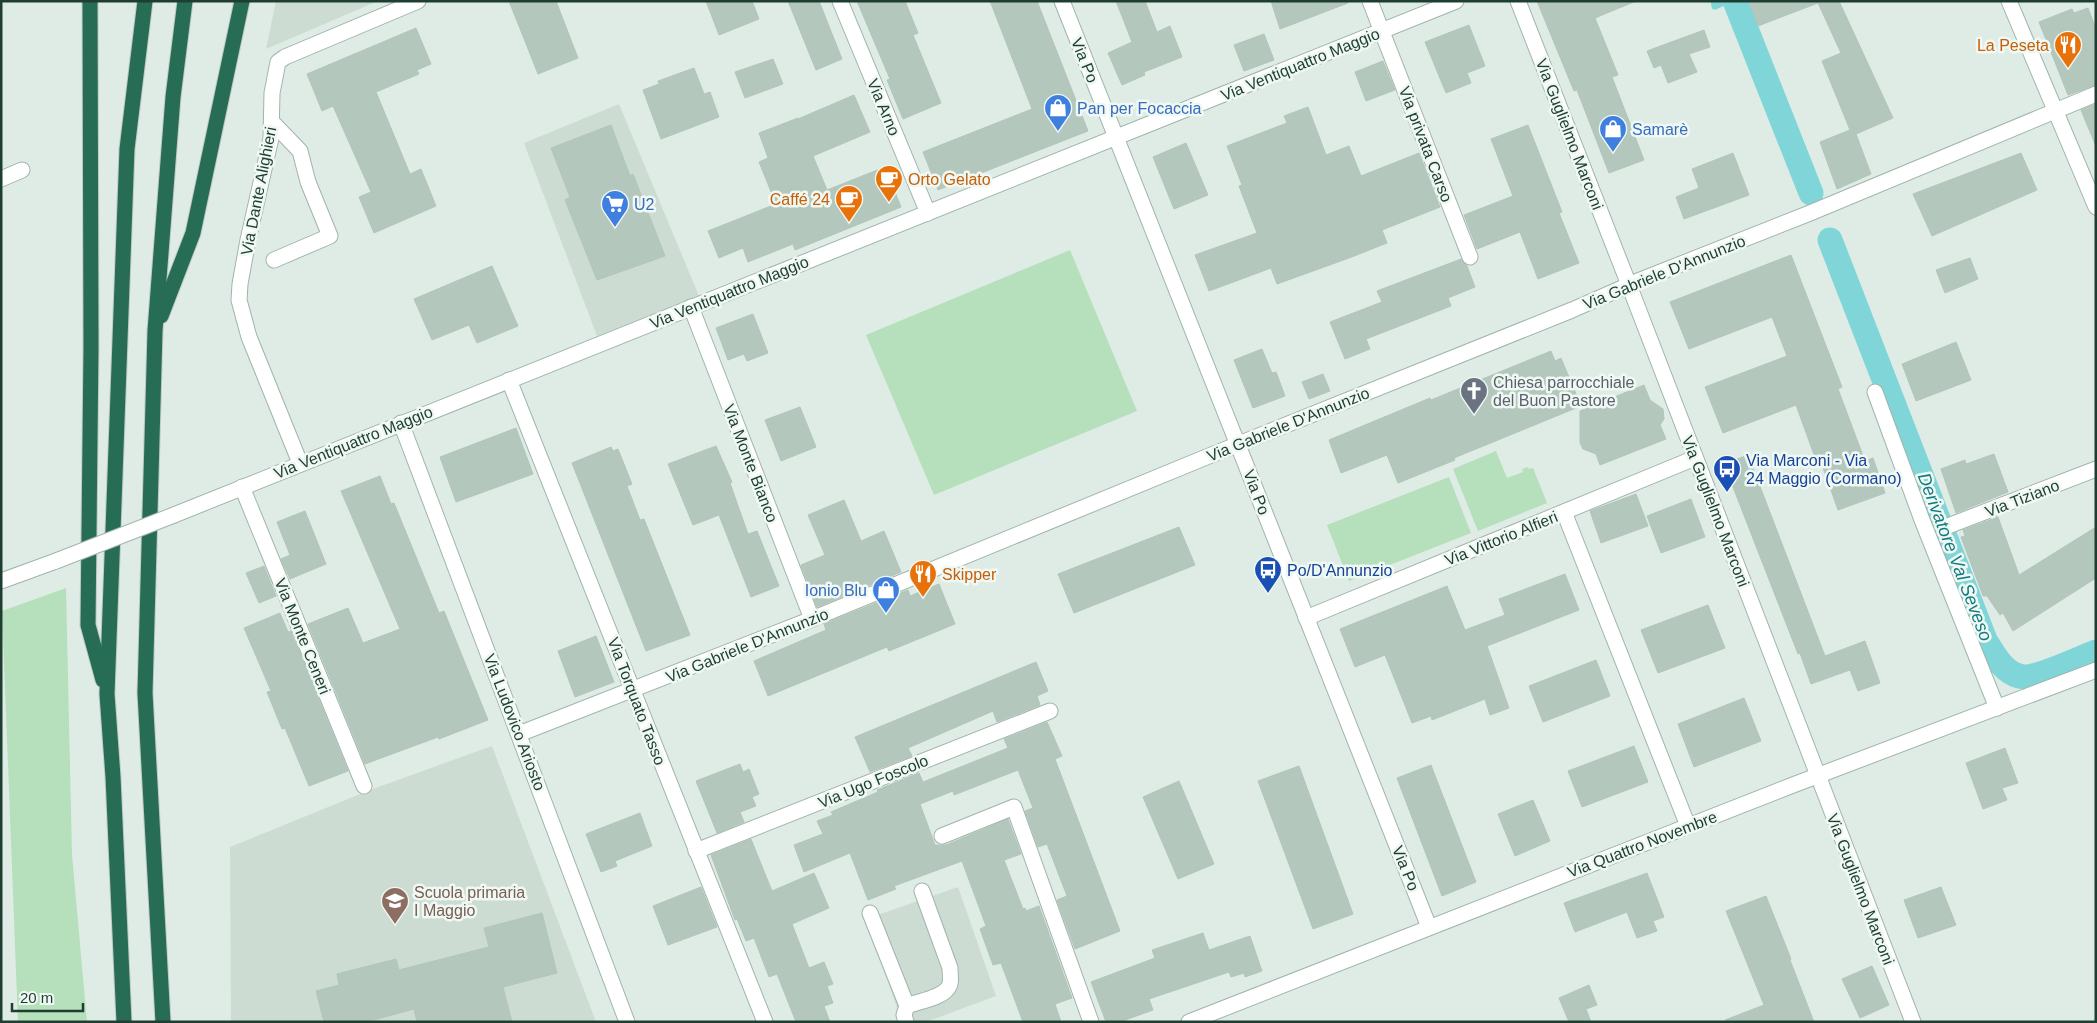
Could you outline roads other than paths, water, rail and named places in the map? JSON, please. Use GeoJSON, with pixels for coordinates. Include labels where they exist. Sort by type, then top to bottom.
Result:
{"type":"FeatureCollection","features":[{"type":"Feature","properties":{"kind":"highway"},"geometry":{"type":"LineString","coordinates":[[90,1],[92,348],[88,626],[107,694]]}},
{"type":"Feature","properties":{"kind":"highway"},"geometry":{"type":"LineString","coordinates":[[124,1022],[113,777],[107,694],[127,149],[145,1]]}},
{"type":"Feature","properties":{"kind":"highway"},"geometry":{"type":"LineString","coordinates":[[163,1022],[145,693],[155,331],[174,97],[185,1]]}},
{"type":"Feature","properties":{"kind":"highway"},"geometry":{"type":"LineString","coordinates":[[155,331],[192,233],[242,1]]}},
{"type":"Feature","properties":{"kind":"street","name":"Via Dante Alighieri"},"geometry":{"type":"LineString","coordinates":[[300,463],[248,337],[239,300],[240,284],[273,124],[272,93],[278,62],[285,57],[418,1]]}},
{"type":"Feature","properties":{"kind":"street","name":"Via Arno"},"geometry":{"type":"LineString","coordinates":[[840,1],[928,213]]}},
{"type":"Feature","properties":{"kind":"street","name":"Via Po"},"geometry":{"type":"LineString","coordinates":[[1062,1],[1429,927]]}},
{"type":"Feature","properties":{"kind":"street","name":"Via privata Carso"},"geometry":{"type":"LineString","coordinates":[[1370,1],[1470,257]]}},
{"type":"Feature","properties":{"kind":"street","name":"Via Ventiquattro Maggio"},"geometry":{"type":"LineString","coordinates":[[1,581],[174,515],[1456,1]]}},
{"type":"Feature","properties":{"kind":"street","name":"Via Guglielmo Marconi"},"geometry":{"type":"LineString","coordinates":[[1518,1],[1913,1022]]}},
{"type":"Feature","properties":{"kind":"street"},"geometry":{"type":"LineString","coordinates":[[2009,1],[2096,207]]}},
{"type":"Feature","properties":{"kind":"street","name":"Via Gabriele D'Annunzio"},"geometry":{"type":"LineString","coordinates":[[519,734],[812,619],[1238,444],[1563,314],[1629,284],[1810,214],[2096,94]]}},
{"type":"Feature","properties":{"kind":"street"},"geometry":{"type":"LineString","coordinates":[[273,124],[297,147],[301,154],[308,182],[330,236],[274,260]]}},
{"type":"Feature","properties":{"kind":"street"},"geometry":{"type":"LineString","coordinates":[[1,179],[22,170]]}},
{"type":"Feature","properties":{"kind":"street","name":"Via Monte Bianco"},"geometry":{"type":"LineString","coordinates":[[691,307],[812,619]]}},
{"type":"Feature","properties":{"kind":"street","name":"Via Torquato Tasso"},"geometry":{"type":"LineString","coordinates":[[510,380],[765,1022]]}},
{"type":"Feature","properties":{"kind":"street"},"geometry":{"type":"LineString","coordinates":[[1875,392],[1926,529],[1997,708]]}},
{"type":"Feature","properties":{"kind":"street","name":"Via Ludovico Ariosto"},"geometry":{"type":"LineString","coordinates":[[401,423],[627,1022]]}},
{"type":"Feature","properties":{"kind":"street","name":"Via Vittorio Alfieri"},"geometry":{"type":"LineString","coordinates":[[1306,618],[1695,458]]}},
{"type":"Feature","properties":{"kind":"street","name":"Via Tiziano"},"geometry":{"type":"LineString","coordinates":[[1948,526],[2096,469]]}},
{"type":"Feature","properties":{"kind":"street","name":"Via Monte Ceneri"},"geometry":{"type":"LineString","coordinates":[[242,487],[364,786]]}},
{"type":"Feature","properties":{"kind":"street"},"geometry":{"type":"LineString","coordinates":[[1564,512],[1688,826]]}},
{"type":"Feature","properties":{"kind":"street","name":"Via Quattro Novembre"},"geometry":{"type":"LineString","coordinates":[[1189,1022],[1688,826],[2096,670]]}},
{"type":"Feature","properties":{"kind":"street","name":"Via Ugo Foscolo"},"geometry":{"type":"LineString","coordinates":[[696,851],[1050,711]]}},
{"type":"Feature","properties":{"kind":"street"},"geometry":{"type":"LineString","coordinates":[[942,836],[1014,807],[1090,1022]]}},
{"type":"Feature","properties":{"kind":"street"},"geometry":{"type":"LineString","coordinates":[[870,913],[906,1014],[948,988],[951,981],[948,962],[922,891]]}},
{"type":"Feature","properties":{"kind":"waterway"},"geometry":{"type":"LineString","coordinates":[[1714,1],[1715,6],[1726,1]]}},
{"type":"Feature","properties":{"kind":"waterway","name":"Derivatore Val Seveso"},"geometry":{"type":"LineString","coordinates":[[1735,1],[1811,193]]}},
{"type":"Feature","properties":{"kind":"waterway","name":"Derivatore Val Seveso"},"geometry":{"type":"LineString","coordinates":[[1830,240],[1985,640],[1991,651],[2008,671],[2026,677],[2068,664],[2096,652]]}},
{"type":"Feature","properties":{"kind":"place","name":"La Peseta"},"geometry":{"type":"Point","coordinates":[2068,69]}},
{"type":"Feature","properties":{"kind":"place","name":"Pan per Focaccia"},"geometry":{"type":"Point","coordinates":[1058,132]}},
{"type":"Feature","properties":{"kind":"place","name":"Samarè"},"geometry":{"type":"Point","coordinates":[1613,153]}},
{"type":"Feature","properties":{"kind":"place","name":"Orto Gelato"},"geometry":{"type":"Point","coordinates":[889,203]}},
{"type":"Feature","properties":{"kind":"place","name":"Caffé 24"},"geometry":{"type":"Point","coordinates":[849,223]}},
{"type":"Feature","properties":{"kind":"place","name":"U2"},"geometry":{"type":"Point","coordinates":[615,228]}},
{"type":"Feature","properties":{"kind":"place","name":"Chiesa parrocchiale del Buon Pastore"},"geometry":{"type":"Point","coordinates":[1474,415]}},
{"type":"Feature","properties":{"kind":"place","name":"Via Marconi - Via 24 Maggio (Cormano)"},"geometry":{"type":"Point","coordinates":[1727,493]}},
{"type":"Feature","properties":{"kind":"place","name":"Po/D'Annunzio"},"geometry":{"type":"Point","coordinates":[1268,594]}},
{"type":"Feature","properties":{"kind":"place","name":"Skipper"},"geometry":{"type":"Point","coordinates":[923,598]}},
{"type":"Feature","properties":{"kind":"place","name":"Ionio Blu"},"geometry":{"type":"Point","coordinates":[886,614]}},
{"type":"Feature","properties":{"kind":"place","name":"Scuola primaria I Maggio"},"geometry":{"type":"Point","coordinates":[395,925]}}]}
